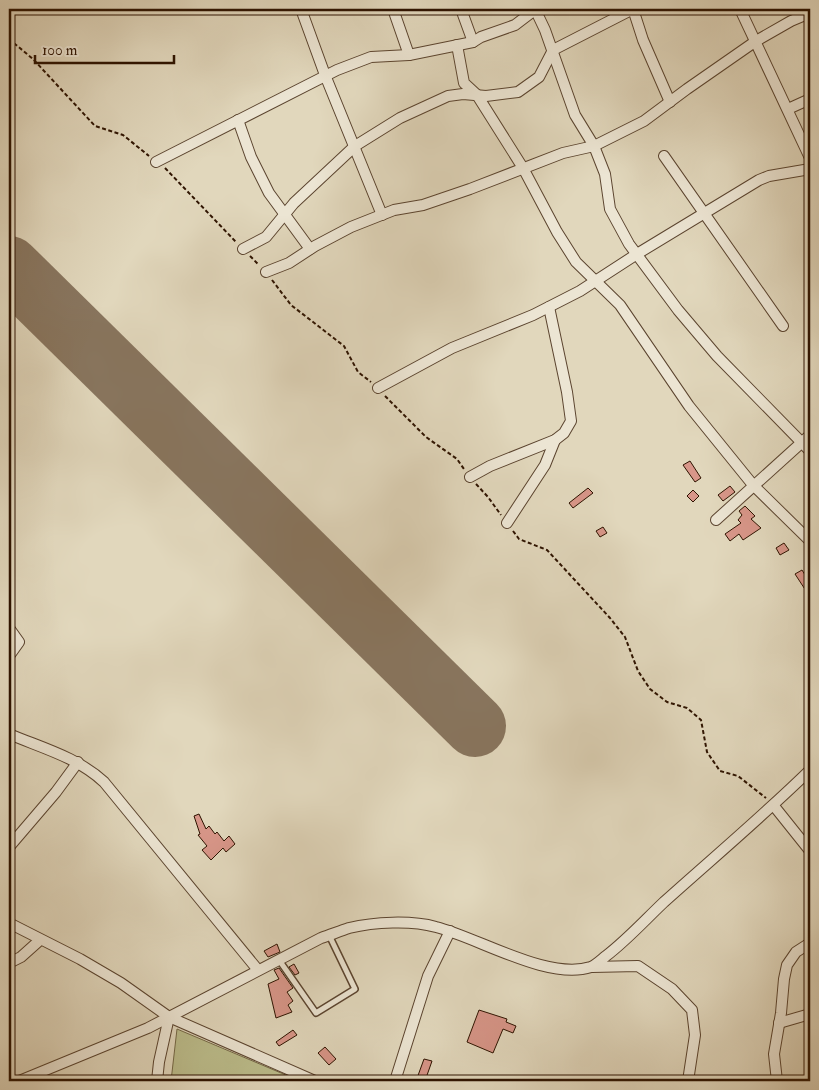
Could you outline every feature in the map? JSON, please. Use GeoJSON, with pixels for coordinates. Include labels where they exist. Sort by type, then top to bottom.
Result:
{"type":"FeatureCollection","features":[{"type":"Feature","properties":{"kind":"street"},"geometry":{"type":"LineString","coordinates":[[301,9],[325,75],[382,215]]}},
{"type":"Feature","properties":{"kind":"street"},"geometry":{"type":"LineString","coordinates":[[393,9],[409,55]]}},
{"type":"Feature","properties":{"kind":"street"},"geometry":{"type":"LineString","coordinates":[[461,9],[473,42]]}},
{"type":"Feature","properties":{"kind":"street"},"geometry":{"type":"LineString","coordinates":[[156,162],[325,75],[371,58],[409,55],[473,42],[480,37],[515,25],[535,9],[576,115],[594,146],[605,174],[610,209],[629,244],[678,310],[717,356],[810,451]]}},
{"type":"Feature","properties":{"kind":"street"},"geometry":{"type":"LineString","coordinates":[[243,249],[266,237],[324,173],[355,146],[400,118],[448,96],[463,94],[486,96],[518,92],[539,77],[552,50],[633,9],[643,40],[670,102]]}},
{"type":"Feature","properties":{"kind":"street"},"geometry":{"type":"LineString","coordinates":[[740,9],[810,158]]}},
{"type":"Feature","properties":{"kind":"street"},"geometry":{"type":"LineString","coordinates":[[266,272],[289,263],[310,249],[351,227],[394,210],[432,202],[563,153],[594,146],[644,121],[756,41],[791,21],[810,13]]}},
{"type":"Feature","properties":{"kind":"street"},"geometry":{"type":"LineString","coordinates":[[457,45],[464,82],[477,95],[523,168],[557,232],[576,262],[620,305],[690,406],[753,485],[810,540]]}},
{"type":"Feature","properties":{"kind":"street"},"geometry":{"type":"LineString","coordinates":[[788,110],[810,99]]}},
{"type":"Feature","properties":{"kind":"street"},"geometry":{"type":"LineString","coordinates":[[238,120],[251,157],[269,193],[310,249]]}},
{"type":"Feature","properties":{"kind":"street"},"geometry":{"type":"LineString","coordinates":[[664,156],[783,326]]}},
{"type":"Feature","properties":{"kind":"street"},"geometry":{"type":"LineString","coordinates":[[378,388],[452,348],[533,315],[580,291],[759,180],[769,176],[810,169]]}},
{"type":"Feature","properties":{"kind":"street"},"geometry":{"type":"LineString","coordinates":[[470,477],[490,466],[556,440],[564,433],[571,421],[566,384],[549,307]]}},
{"type":"Feature","properties":{"kind":"street"},"geometry":{"type":"LineString","coordinates":[[716,520],[810,435]]}},
{"type":"Feature","properties":{"kind":"street"},"geometry":{"type":"LineString","coordinates":[[507,524],[545,465],[556,440]]}},
{"type":"Feature","properties":{"kind":"street"},"geometry":{"type":"LineString","coordinates":[[9,628],[19,642],[9,656]]}},
{"type":"Feature","properties":{"kind":"street"},"geometry":{"type":"LineString","coordinates":[[9,734],[78,762],[92,771],[116,794],[258,970]]}},
{"type":"Feature","properties":{"kind":"street"},"geometry":{"type":"LineString","coordinates":[[9,847],[56,792],[78,762]]}},
{"type":"Feature","properties":{"kind":"street"},"geometry":{"type":"LineString","coordinates":[[592,967],[621,944],[663,903],[774,806],[810,770]]}},
{"type":"Feature","properties":{"kind":"street"},"geometry":{"type":"LineString","coordinates":[[774,806],[810,850]]}},
{"type":"Feature","properties":{"kind":"street"},"geometry":{"type":"LineString","coordinates":[[9,923],[80,959],[121,983],[169,1017],[315,1081]]}},
{"type":"Feature","properties":{"kind":"street"},"geometry":{"type":"LineString","coordinates":[[19,1081],[148,1028],[329,935],[349,928],[400,923],[434,926],[547,967],[571,971],[592,967],[638,966],[672,988],[692,1010],[695,1035],[688,1081]]}},
{"type":"Feature","properties":{"kind":"street"},"geometry":{"type":"LineString","coordinates":[[394,1081],[428,976],[450,931]]}},
{"type":"Feature","properties":{"kind":"street"},"geometry":{"type":"LineString","coordinates":[[9,963],[21,957],[40,940]]}},
{"type":"Feature","properties":{"kind":"street"},"geometry":{"type":"LineString","coordinates":[[777,1081],[774,1054],[787,965],[796,952],[810,943]]}},
{"type":"Feature","properties":{"kind":"street"},"geometry":{"type":"LineString","coordinates":[[779,1023],[810,1014]]}},
{"type":"Feature","properties":{"kind":"street"},"geometry":{"type":"LineString","coordinates":[[157,1081],[159,1062],[169,1017]]}},
{"type":"Feature","properties":{"kind":"lane"},"geometry":{"type":"LineString","coordinates":[[278,960],[316,1013],[355,989],[329,935]]}},
{"type":"Feature","properties":{"kind":"path"},"geometry":{"type":"LineString","coordinates":[[9,39],[33,59],[95,126],[123,136],[170,173],[209,216],[266,272],[291,305],[344,346],[358,372],[378,388],[426,437],[457,459],[519,539],[547,550],[610,618],[625,637],[638,671],[650,688],[667,702],[687,708],[701,720],[707,752],[720,771],[738,776],[774,806]]}},
{"type":"Feature","properties":{"kind":"green space"},"geometry":{"type":"Polygon","coordinates":[[[177,1029],[300,1081],[171,1081],[177,1029]]]}},
{"type":"Feature","properties":{"kind":"building"},"geometry":{"type":"Polygon","coordinates":[[[690,461],[701,478],[695,482],[683,465],[690,461]]]}},
{"type":"Feature","properties":{"kind":"building"},"geometry":{"type":"Polygon","coordinates":[[[730,486],[735,492],[723,501],[718,495],[730,486]]]}},
{"type":"Feature","properties":{"kind":"building"},"geometry":{"type":"Polygon","coordinates":[[[588,488],[593,493],[573,508],[569,503],[588,488]]]}},
{"type":"Feature","properties":{"kind":"building"},"geometry":{"type":"Polygon","coordinates":[[[693,490],[699,496],[693,502],[687,496],[693,490]]]}},
{"type":"Feature","properties":{"kind":"building"},"geometry":{"type":"Polygon","coordinates":[[[745,506],[755,516],[751,519],[761,528],[743,540],[739,534],[730,541],[725,534],[741,523],[738,520],[742,515],[739,511],[745,506]]]}},
{"type":"Feature","properties":{"kind":"building"},"geometry":{"type":"Polygon","coordinates":[[[603,527],[607,533],[600,537],[596,531],[603,527]]]}},
{"type":"Feature","properties":{"kind":"building"},"geometry":{"type":"Polygon","coordinates":[[[784,543],[789,550],[780,555],[776,548],[784,543]]]}},
{"type":"Feature","properties":{"kind":"building"},"geometry":{"type":"Polygon","coordinates":[[[802,570],[810,583],[810,597],[795,574],[802,570]]]}},
{"type":"Feature","properties":{"kind":"building"},"geometry":{"type":"Polygon","coordinates":[[[199,814],[206,829],[209,826],[224,841],[229,836],[235,844],[226,852],[223,848],[211,860],[202,850],[207,846],[198,835],[200,834],[194,816],[199,814]]]}},
{"type":"Feature","properties":{"kind":"building"},"geometry":{"type":"Polygon","coordinates":[[[277,944],[280,952],[268,957],[264,951],[277,944]]]}},
{"type":"Feature","properties":{"kind":"building"},"geometry":{"type":"Polygon","coordinates":[[[294,964],[299,973],[295,975],[289,967],[294,964]]]}},
{"type":"Feature","properties":{"kind":"building"},"geometry":{"type":"Polygon","coordinates":[[[279,968],[293,988],[287,992],[293,1001],[288,1005],[292,1012],[276,1018],[268,984],[279,979],[274,970],[279,968]]]}},
{"type":"Feature","properties":{"kind":"building"},"geometry":{"type":"Polygon","coordinates":[[[479,1010],[507,1019],[506,1022],[516,1026],[513,1033],[503,1029],[493,1053],[467,1042],[479,1010]]]}},
{"type":"Feature","properties":{"kind":"building"},"geometry":{"type":"Polygon","coordinates":[[[293,1030],[297,1035],[279,1046],[276,1042],[293,1030]]]}},
{"type":"Feature","properties":{"kind":"building"},"geometry":{"type":"Polygon","coordinates":[[[325,1047],[336,1059],[329,1065],[318,1053],[325,1047]]]}},
{"type":"Feature","properties":{"kind":"building"},"geometry":{"type":"Polygon","coordinates":[[[424,1059],[432,1061],[425,1081],[416,1081],[424,1059]]]}},
{"type":"Feature","properties":{"kind":"runway"},"geometry":{"type":"LineString","coordinates":[[9,267],[475,726]]}}]}
